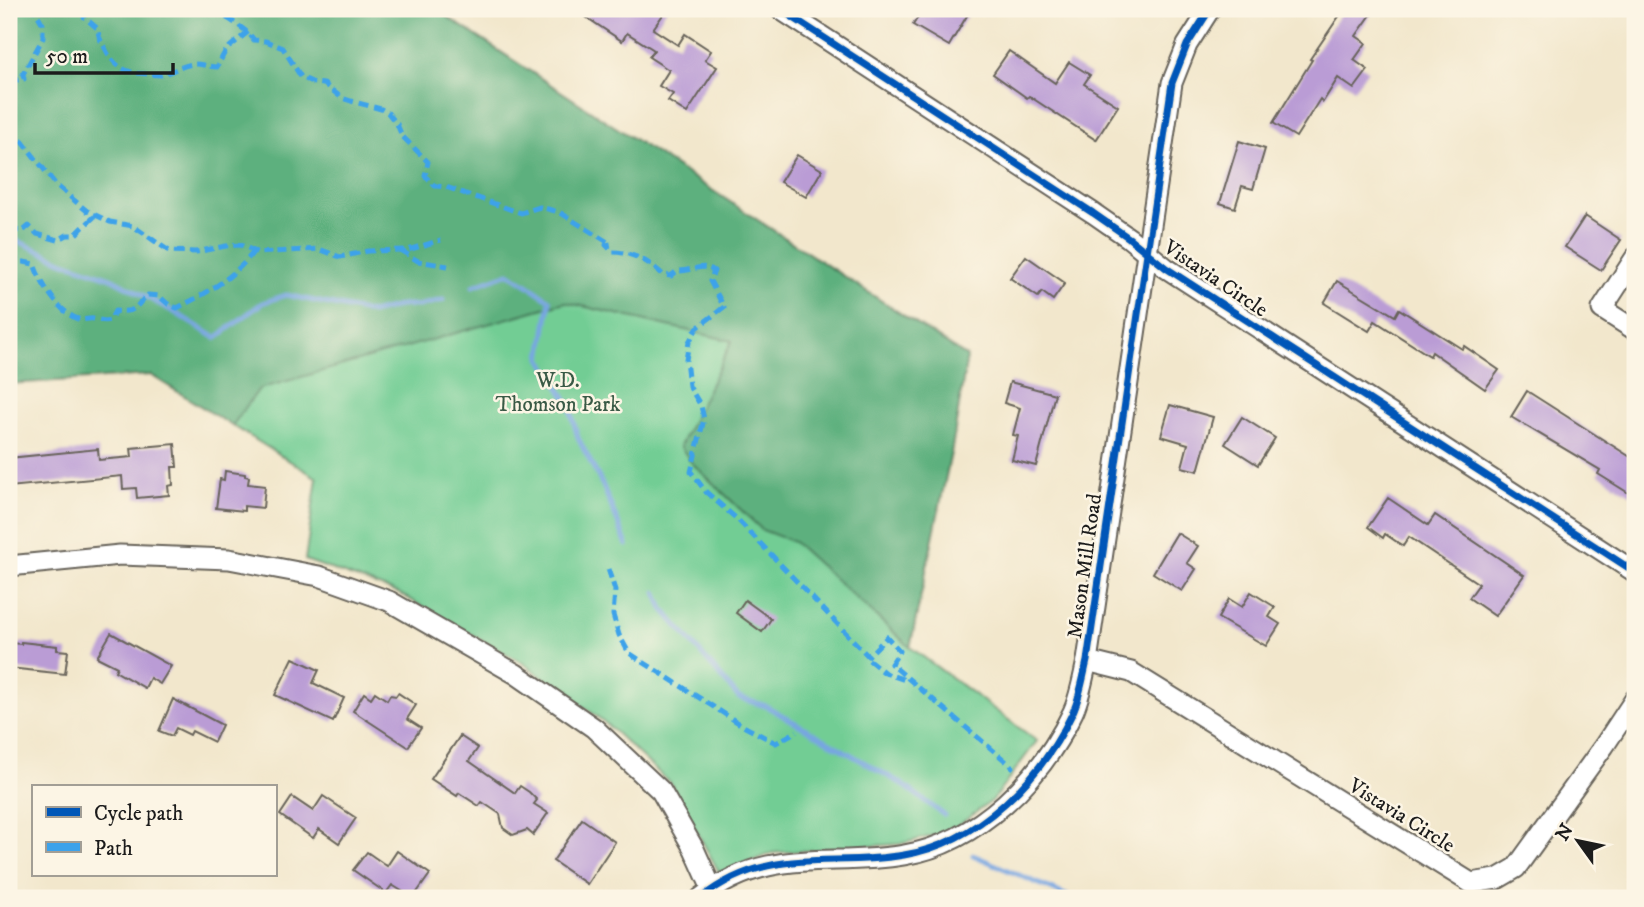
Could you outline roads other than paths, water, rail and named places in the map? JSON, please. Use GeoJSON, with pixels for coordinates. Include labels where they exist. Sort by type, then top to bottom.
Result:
{"type":"FeatureCollection","features":[{"type":"Feature","properties":{"kind":"street","name":"Vistavia Circle"},"geometry":{"type":"LineString","coordinates":[[780,9],[1093,213],[1166,268],[1234,313],[1635,572]]}},
{"type":"Feature","properties":{"kind":"street","name":"Mason Mill Road"},"geometry":{"type":"LineString","coordinates":[[706,894],[744,873],[776,863],[904,855],[929,849],[959,836],[998,809],[1046,759],[1074,711],[1087,661],[1172,83],[1187,45],[1210,9]]}},
{"type":"Feature","properties":{"kind":"street"},"geometry":{"type":"LineString","coordinates":[[1635,258],[1602,309],[1635,330]]}},
{"type":"Feature","properties":{"kind":"street"},"geometry":{"type":"LineString","coordinates":[[9,566],[120,555],[229,559],[319,576],[389,601],[516,674],[594,728],[661,791],[694,849],[706,894]]}},
{"type":"Feature","properties":{"kind":"street","name":"Vistavia Circle"},"geometry":{"type":"LineString","coordinates":[[1087,661],[1131,672],[1471,883],[1496,879],[1516,868],[1635,699]]}},
{"type":"Feature","properties":{"kind":"waterway"},"geometry":{"type":"LineString","coordinates":[[9,237],[62,261],[111,278],[216,338],[262,303],[286,295],[372,313],[403,305],[418,306],[443,300]]}},
{"type":"Feature","properties":{"kind":"waterway"},"geometry":{"type":"LineString","coordinates":[[473,286],[509,273],[550,300],[541,358],[569,404],[578,438],[603,486],[627,545]]}},
{"type":"Feature","properties":{"kind":"waterway"},"geometry":{"type":"LineString","coordinates":[[656,592],[663,609],[739,698],[766,706],[902,784],[944,815]]}},
{"type":"Feature","properties":{"kind":"waterway"},"geometry":{"type":"LineString","coordinates":[[973,855],[1072,898]]}},
{"type":"Feature","properties":{"kind":"park label","name":"W.D. Thomson Park"},"geometry":{"type":"Point","coordinates":[558,392]}}]}
